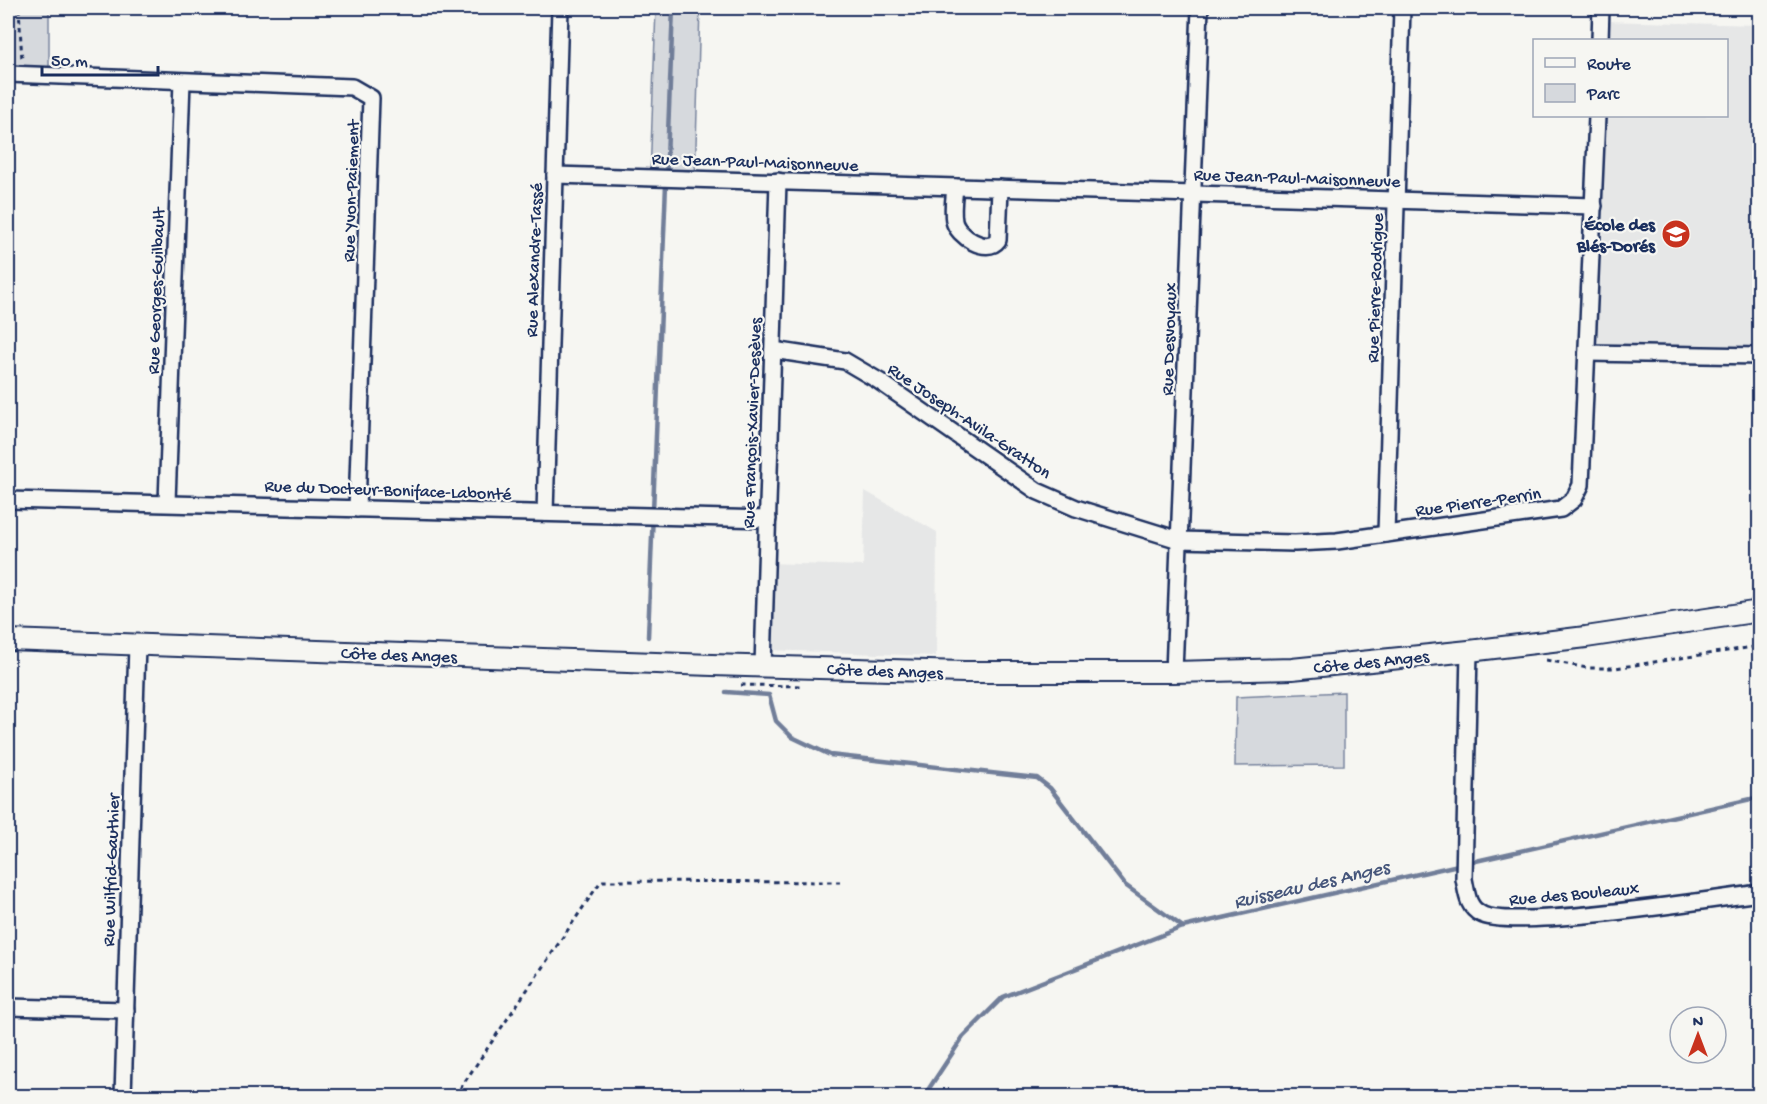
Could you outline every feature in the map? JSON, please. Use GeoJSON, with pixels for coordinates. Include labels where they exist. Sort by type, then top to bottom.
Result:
{"type":"FeatureCollection","features":[{"type":"Feature","properties":{"kind":"street","name":"Rue Alexandre-Tassé"},"geometry":{"type":"LineString","coordinates":[[545,513],[560,8]]}},
{"type":"Feature","properties":{"kind":"street","name":"Rue Desvoyaux"},"geometry":{"type":"LineString","coordinates":[[1174,672],[1200,8]]}},
{"type":"Feature","properties":{"kind":"street","name":"Rue Pierre-Rodrigue"},"geometry":{"type":"LineString","coordinates":[[1386,534],[1402,8]]}},
{"type":"Feature","properties":{"kind":"street"},"geometry":{"type":"LineString","coordinates":[[1600,39],[1601,8]]}},
{"type":"Feature","properties":{"kind":"street","name":"Rue Yvon-Paiement"},"geometry":{"type":"LineString","coordinates":[[15,74],[352,87],[371,98],[357,509]]}},
{"type":"Feature","properties":{"kind":"street","name":"Rue Georges-Guilbault"},"geometry":{"type":"LineString","coordinates":[[167,502],[182,81]]}},
{"type":"Feature","properties":{"kind":"street","name":"Rue Pierre-Perrin"},"geometry":{"type":"LineString","coordinates":[[1179,540],[1295,543],[1386,534],[1561,509],[1574,500],[1581,485],[1597,117]]}},
{"type":"Feature","properties":{"kind":"street","name":"Rue Jean-Paul-Maisonneuve"},"geometry":{"type":"LineString","coordinates":[[555,175],[1594,206]]}},
{"type":"Feature","properties":{"kind":"street","name":"Rue François-Xavier-Desèves"},"geometry":{"type":"LineString","coordinates":[[763,666],[778,181]]}},
{"type":"Feature","properties":{"kind":"street"},"geometry":{"type":"LineString","coordinates":[[955,187],[954,222],[959,231],[983,247],[990,247],[998,240],[999,188]]}},
{"type":"Feature","properties":{"kind":"street","name":"Rue Joseph-Avila-Gratton"},"geometry":{"type":"LineString","coordinates":[[773,350],[844,361],[879,381],[1037,491],[1076,508],[1179,540]]}},
{"type":"Feature","properties":{"kind":"street"},"geometry":{"type":"LineString","coordinates":[[1587,353],[1760,356]]}},
{"type":"Feature","properties":{"kind":"street","name":"Rue du Docteur-Boniface-Labonté"},"geometry":{"type":"LineString","coordinates":[[8,500],[167,502],[768,519]]}},
{"type":"Feature","properties":{"kind":"street","name":"Côte des Anges"},"geometry":{"type":"LineString","coordinates":[[8,640],[964,672],[1174,672],[1292,669],[1469,651],[1586,637],[1760,611]]}},
{"type":"Feature","properties":{"kind":"street","name":"Rue Wilfrid-Gauthier"},"geometry":{"type":"LineString","coordinates":[[123,1096],[136,645]]}},
{"type":"Feature","properties":{"kind":"street","name":"Rue des Bouleaux"},"geometry":{"type":"LineString","coordinates":[[1469,651],[1464,879],[1468,900],[1473,909],[1494,919],[1554,918],[1760,893]]}},
{"type":"Feature","properties":{"kind":"street"},"geometry":{"type":"LineString","coordinates":[[8,1007],[126,1010]]}},
{"type":"Feature","properties":{"kind":"path"},"geometry":{"type":"LineString","coordinates":[[15,74],[22,31],[19,8]]}},
{"type":"Feature","properties":{"kind":"path"},"geometry":{"type":"LineString","coordinates":[[455,1096],[601,880],[840,882]]}},
{"type":"Feature","properties":{"kind":"shaded area","name":"École des Blés-Dorés"},"geometry":{"type":"Polygon","coordinates":[[[1601,21],[1759,25],[1759,356],[1587,353],[1597,117],[1728,117],[1728,39],[1600,39],[1601,21]]]}},
{"type":"Feature","properties":{"kind":"shaded area"},"geometry":{"type":"Polygon","coordinates":[[[865,491],[937,532],[936,656],[767,650],[766,563],[863,566],[865,491]]]}},
{"type":"Feature","properties":{"kind":"green space"},"geometry":{"type":"Polygon","coordinates":[[[8,8],[49,8],[49,81],[8,74],[8,8]]]}},
{"type":"Feature","properties":{"kind":"green space"},"geometry":{"type":"Polygon","coordinates":[[[656,8],[700,8],[695,179],[650,178],[656,8]]]}},
{"type":"Feature","properties":{"kind":"green space"},"geometry":{"type":"Polygon","coordinates":[[[1344,692],[1344,765],[1235,766],[1236,697],[1344,692]]]}},
{"type":"Feature","properties":{"kind":"waterway"},"geometry":{"type":"LineString","coordinates":[[648,637],[673,8]]}},
{"type":"Feature","properties":{"kind":"waterway"},"geometry":{"type":"LineString","coordinates":[[726,692],[769,695],[776,721],[792,737],[830,755],[1037,778],[1050,788],[1125,885],[1183,927]]}},
{"type":"Feature","properties":{"kind":"waterway","name":"Ruisseau des Anges"},"geometry":{"type":"LineString","coordinates":[[924,1096],[963,1037],[1003,997],[1183,927],[1760,797]]}},
{"type":"Feature","properties":{"kind":"place","name":"École des Blés-Dorés"},"geometry":{"type":"Point","coordinates":[1676,234]}}]}
